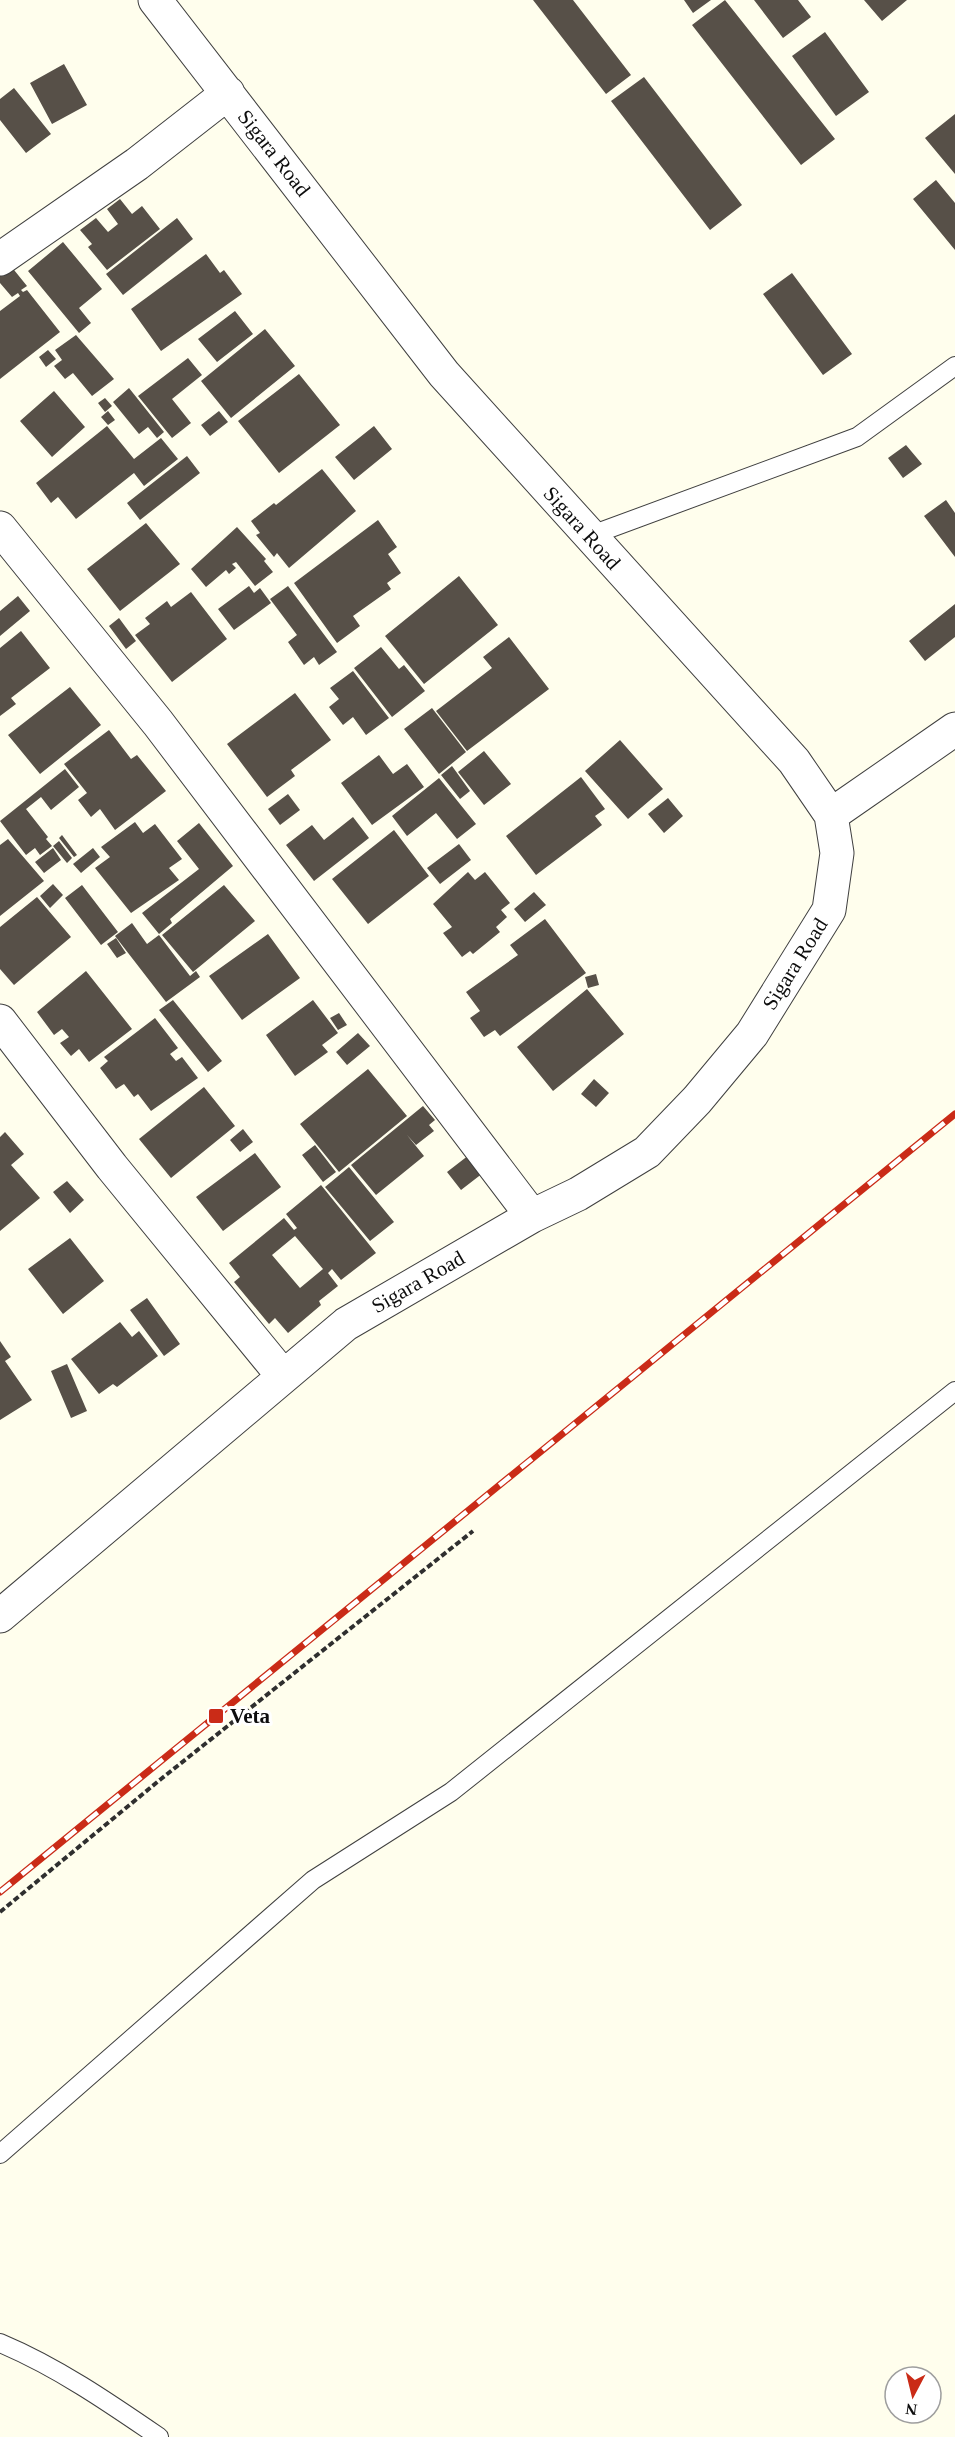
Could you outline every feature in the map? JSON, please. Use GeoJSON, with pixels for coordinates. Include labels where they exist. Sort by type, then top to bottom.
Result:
{"type":"FeatureCollection","features":[{"type":"Feature","properties":{"kind":"street","name":"Sigara Road"},"geometry":{"type":"LineString","coordinates":[[0,1616],[346,1324],[532,1216],[578,1194],[647,1152],[697,1100],[752,1034],[829,910],[837,853],[831,815],[794,760],[444,374],[155,0]]}},
{"type":"Feature","properties":{"kind":"street"},"geometry":{"type":"LineString","coordinates":[[0,259],[136,164],[228,93]]}},
{"type":"Feature","properties":{"kind":"street"},"geometry":{"type":"LineString","coordinates":[[0,528],[158,723],[532,1216]]}},
{"type":"Feature","properties":{"kind":"street"},"geometry":{"type":"LineString","coordinates":[[831,815],[955,729]]}},
{"type":"Feature","properties":{"kind":"street"},"geometry":{"type":"LineString","coordinates":[[0,1021],[112,1167],[284,1377]]}},
{"type":"Feature","properties":{"kind":"lane"},"geometry":{"type":"LineString","coordinates":[[589,536],[857,437],[955,366]]}},
{"type":"Feature","properties":{"kind":"lane"},"geometry":{"type":"LineString","coordinates":[[0,2154],[313,1880],[451,1792],[955,1391]]}},
{"type":"Feature","properties":{"kind":"lane"},"geometry":{"type":"LineString","coordinates":[[0,2343],[32,2356],[113,2405],[159,2437]]}},
{"type":"Feature","properties":{"kind":"path"},"geometry":{"type":"LineString","coordinates":[[0,1912],[178,1765],[473,1531]]}},
{"type":"Feature","properties":{"kind":"building"},"geometry":{"type":"Polygon","coordinates":[[[533,0],[573,0],[631,75],[606,94],[533,0]]]}},
{"type":"Feature","properties":{"kind":"building"},"geometry":{"type":"Polygon","coordinates":[[[684,0],[711,0],[693,13],[684,0]]]}},
{"type":"Feature","properties":{"kind":"building"},"geometry":{"type":"Polygon","coordinates":[[[725,0],[835,139],[801,165],[692,25],[725,0]]]}},
{"type":"Feature","properties":{"kind":"building"},"geometry":{"type":"Polygon","coordinates":[[[754,0],[798,0],[811,17],[783,38],[754,0]]]}},
{"type":"Feature","properties":{"kind":"building"},"geometry":{"type":"Polygon","coordinates":[[[864,0],[907,0],[882,21],[864,0]]]}},
{"type":"Feature","properties":{"kind":"building"},"geometry":{"type":"Polygon","coordinates":[[[825,32],[869,92],[836,116],[792,56],[825,32]]]}},
{"type":"Feature","properties":{"kind":"building"},"geometry":{"type":"Polygon","coordinates":[[[64,64],[87,105],[52,124],[30,83],[64,64]]]}},
{"type":"Feature","properties":{"kind":"building"},"geometry":{"type":"Polygon","coordinates":[[[644,77],[742,205],[710,230],[611,101],[644,77]]]}},
{"type":"Feature","properties":{"kind":"building"},"geometry":{"type":"Polygon","coordinates":[[[14,88],[51,134],[26,153],[0,120],[0,99],[14,88]]]}},
{"type":"Feature","properties":{"kind":"building"},"geometry":{"type":"Polygon","coordinates":[[[955,114],[955,174],[925,138],[955,114]]]}},
{"type":"Feature","properties":{"kind":"building"},"geometry":{"type":"Polygon","coordinates":[[[936,180],[955,203],[955,250],[913,199],[936,180]]]}},
{"type":"Feature","properties":{"kind":"building"},"geometry":{"type":"Polygon","coordinates":[[[120,199],[132,214],[142,206],[160,229],[107,270],[88,247],[92,244],[80,230],[96,218],[108,232],[118,224],[107,209],[120,199]]]}},
{"type":"Feature","properties":{"kind":"building"},"geometry":{"type":"Polygon","coordinates":[[[177,218],[193,239],[123,295],[106,274],[177,218]]]}},
{"type":"Feature","properties":{"kind":"building"},"geometry":{"type":"Polygon","coordinates":[[[63,242],[102,289],[79,308],[91,323],[79,333],[28,271],[63,242]]]}},
{"type":"Feature","properties":{"kind":"building"},"geometry":{"type":"Polygon","coordinates":[[[206,254],[220,273],[224,270],[242,294],[161,351],[131,309],[206,254]]]}},
{"type":"Feature","properties":{"kind":"building"},"geometry":{"type":"Polygon","coordinates":[[[10,265],[27,286],[21,290],[23,292],[27,290],[60,332],[0,379],[0,311],[20,296],[18,293],[12,297],[0,283],[0,273],[10,265]]]}},
{"type":"Feature","properties":{"kind":"building"},"geometry":{"type":"Polygon","coordinates":[[[792,273],[852,354],[823,375],[763,294],[792,273]]]}},
{"type":"Feature","properties":{"kind":"building"},"geometry":{"type":"Polygon","coordinates":[[[235,311],[253,334],[217,362],[198,339],[235,311]]]}},
{"type":"Feature","properties":{"kind":"building"},"geometry":{"type":"Polygon","coordinates":[[[265,329],[295,366],[231,418],[201,381],[265,329]]]}},
{"type":"Feature","properties":{"kind":"building"},"geometry":{"type":"Polygon","coordinates":[[[76,335],[114,379],[92,396],[73,373],[65,379],[54,366],[62,360],[55,350],[76,335]]]}},
{"type":"Feature","properties":{"kind":"building"},"geometry":{"type":"Polygon","coordinates":[[[48,350],[56,359],[46,367],[39,357],[48,350]]]}},
{"type":"Feature","properties":{"kind":"building"},"geometry":{"type":"Polygon","coordinates":[[[188,358],[202,375],[172,399],[191,423],[172,438],[138,396],[188,358]]]}},
{"type":"Feature","properties":{"kind":"building"},"geometry":{"type":"Polygon","coordinates":[[[299,374],[340,425],[279,473],[238,421],[299,374]]]}},
{"type":"Feature","properties":{"kind":"building"},"geometry":{"type":"Polygon","coordinates":[[[129,388],[164,432],[157,438],[148,427],[139,434],[113,402],[129,388]]]}},
{"type":"Feature","properties":{"kind":"building"},"geometry":{"type":"Polygon","coordinates":[[[54,391],[85,427],[52,457],[20,421],[54,391]]]}},
{"type":"Feature","properties":{"kind":"building"},"geometry":{"type":"Polygon","coordinates":[[[105,398],[112,406],[105,412],[98,403],[105,398]]]}},
{"type":"Feature","properties":{"kind":"building"},"geometry":{"type":"Polygon","coordinates":[[[108,411],[115,420],[108,425],[101,417],[108,411]]]}},
{"type":"Feature","properties":{"kind":"building"},"geometry":{"type":"Polygon","coordinates":[[[219,411],[228,422],[210,436],[201,425],[219,411]]]}},
{"type":"Feature","properties":{"kind":"building"},"geometry":{"type":"Polygon","coordinates":[[[107,426],[134,459],[161,438],[178,459],[144,486],[134,473],[76,519],[58,497],[51,503],[36,483],[107,426]]]}},
{"type":"Feature","properties":{"kind":"building"},"geometry":{"type":"Polygon","coordinates":[[[374,426],[392,449],[354,480],[335,457],[374,426]]]}},
{"type":"Feature","properties":{"kind":"building"},"geometry":{"type":"Polygon","coordinates":[[[906,445],[922,464],[903,478],[888,458],[906,445]]]}},
{"type":"Feature","properties":{"kind":"building"},"geometry":{"type":"Polygon","coordinates":[[[187,456],[200,473],[140,520],[127,503],[187,456]]]}},
{"type":"Feature","properties":{"kind":"building"},"geometry":{"type":"Polygon","coordinates":[[[322,469],[356,511],[289,568],[277,553],[274,557],[256,535],[260,533],[251,521],[274,503],[276,505],[322,469]]]}},
{"type":"Feature","properties":{"kind":"building"},"geometry":{"type":"Polygon","coordinates":[[[946,500],[955,513],[955,557],[924,516],[946,500]]]}},
{"type":"Feature","properties":{"kind":"building"},"geometry":{"type":"Polygon","coordinates":[[[378,520],[397,547],[388,554],[401,573],[387,583],[391,589],[353,616],[360,626],[337,643],[294,583],[378,520]]]}},
{"type":"Feature","properties":{"kind":"building"},"geometry":{"type":"Polygon","coordinates":[[[146,523],[180,564],[120,611],[87,569],[146,523]]]}},
{"type":"Feature","properties":{"kind":"building"},"geometry":{"type":"Polygon","coordinates":[[[237,527],[266,559],[264,561],[273,572],[255,586],[236,562],[232,564],[236,568],[229,574],[226,570],[206,587],[191,569],[237,527]]]}},
{"type":"Feature","properties":{"kind":"building"},"geometry":{"type":"Polygon","coordinates":[[[459,576],[498,625],[424,684],[385,636],[459,576]]]}},
{"type":"Feature","properties":{"kind":"building"},"geometry":{"type":"Polygon","coordinates":[[[249,586],[254,593],[260,588],[271,603],[234,630],[218,609],[249,586]]]}},
{"type":"Feature","properties":{"kind":"building"},"geometry":{"type":"Polygon","coordinates":[[[288,586],[337,652],[319,665],[314,657],[304,665],[288,642],[297,635],[270,599],[288,586]]]}},
{"type":"Feature","properties":{"kind":"building"},"geometry":{"type":"Polygon","coordinates":[[[191,592],[227,639],[172,682],[135,635],[150,624],[145,618],[167,601],[171,607],[191,592]]]}},
{"type":"Feature","properties":{"kind":"building"},"geometry":{"type":"Polygon","coordinates":[[[18,596],[30,611],[0,636],[0,611],[18,596]]]}},
{"type":"Feature","properties":{"kind":"building"},"geometry":{"type":"Polygon","coordinates":[[[955,604],[955,637],[925,661],[909,641],[955,604]]]}},
{"type":"Feature","properties":{"kind":"building"},"geometry":{"type":"Polygon","coordinates":[[[119,618],[136,641],[126,649],[109,626],[119,618]]]}},
{"type":"Feature","properties":{"kind":"building"},"geometry":{"type":"Polygon","coordinates":[[[21,631],[50,668],[11,698],[16,704],[0,716],[0,648],[21,631]]]}},
{"type":"Feature","properties":{"kind":"building"},"geometry":{"type":"Polygon","coordinates":[[[509,637],[549,689],[467,751],[436,711],[492,668],[483,657],[509,637]]]}},
{"type":"Feature","properties":{"kind":"building"},"geometry":{"type":"Polygon","coordinates":[[[381,647],[399,669],[404,665],[425,691],[392,717],[354,668],[381,647]]]}},
{"type":"Feature","properties":{"kind":"building"},"geometry":{"type":"Polygon","coordinates":[[[353,671],[389,718],[366,735],[353,717],[343,725],[329,707],[339,699],[330,688],[353,671]]]}},
{"type":"Feature","properties":{"kind":"building"},"geometry":{"type":"Polygon","coordinates":[[[70,687],[101,725],[40,774],[8,735],[70,687]]]}},
{"type":"Feature","properties":{"kind":"building"},"geometry":{"type":"Polygon","coordinates":[[[295,693],[331,740],[291,770],[295,776],[267,797],[227,744],[295,693]]]}},
{"type":"Feature","properties":{"kind":"building"},"geometry":{"type":"Polygon","coordinates":[[[432,708],[466,752],[439,774],[404,729],[432,708]]]}},
{"type":"Feature","properties":{"kind":"building"},"geometry":{"type":"Polygon","coordinates":[[[109,730],[131,759],[137,755],[166,791],[115,830],[100,809],[91,817],[78,800],[87,793],[64,764],[109,730]]]}},
{"type":"Feature","properties":{"kind":"building"},"geometry":{"type":"Polygon","coordinates":[[[620,740],[663,789],[628,819],[585,771],[620,740]]]}},
{"type":"Feature","properties":{"kind":"building"},"geometry":{"type":"Polygon","coordinates":[[[484,751],[511,784],[484,805],[458,772],[484,751]]]}},
{"type":"Feature","properties":{"kind":"building"},"geometry":{"type":"Polygon","coordinates":[[[379,755],[393,774],[407,764],[424,787],[372,825],[341,783],[379,755]]]}},
{"type":"Feature","properties":{"kind":"building"},"geometry":{"type":"Polygon","coordinates":[[[452,766],[470,791],[460,799],[441,775],[452,766]]]}},
{"type":"Feature","properties":{"kind":"building"},"geometry":{"type":"Polygon","coordinates":[[[65,769],[79,787],[51,810],[41,797],[26,809],[48,837],[46,839],[52,846],[40,855],[35,848],[26,855],[0,821],[65,769]]]}},
{"type":"Feature","properties":{"kind":"building"},"geometry":{"type":"Polygon","coordinates":[[[581,777],[605,809],[595,816],[602,825],[536,875],[506,836],[581,777]]]}},
{"type":"Feature","properties":{"kind":"building"},"geometry":{"type":"Polygon","coordinates":[[[439,778],[476,824],[457,839],[436,813],[407,836],[392,816],[439,778]]]}},
{"type":"Feature","properties":{"kind":"building"},"geometry":{"type":"Polygon","coordinates":[[[288,794],[300,810],[280,825],[268,809],[288,794]]]}},
{"type":"Feature","properties":{"kind":"building"},"geometry":{"type":"Polygon","coordinates":[[[668,798],[683,816],[664,833],[648,814],[668,798]]]}},
{"type":"Feature","properties":{"kind":"building"},"geometry":{"type":"Polygon","coordinates":[[[353,817],[369,838],[314,881],[286,845],[312,825],[324,840],[353,817]]]}},
{"type":"Feature","properties":{"kind":"building"},"geometry":{"type":"Polygon","coordinates":[[[135,822],[143,833],[155,824],[182,859],[169,868],[179,880],[131,913],[95,868],[110,857],[101,847],[135,822]]]}},
{"type":"Feature","properties":{"kind":"building"},"geometry":{"type":"Polygon","coordinates":[[[199,823],[233,866],[170,919],[172,923],[159,934],[142,913],[199,869],[177,841],[199,823]]]}},
{"type":"Feature","properties":{"kind":"building"},"geometry":{"type":"Polygon","coordinates":[[[394,830],[429,876],[368,924],[332,879],[394,830]]]}},
{"type":"Feature","properties":{"kind":"building"},"geometry":{"type":"Polygon","coordinates":[[[62,835],[77,855],[74,857],[59,838],[62,835]]]}},
{"type":"Feature","properties":{"kind":"building"},"geometry":{"type":"Polygon","coordinates":[[[8,839],[44,881],[0,916],[0,845],[8,839]]]}},
{"type":"Feature","properties":{"kind":"building"},"geometry":{"type":"Polygon","coordinates":[[[59,841],[72,858],[67,863],[53,846],[59,841]]]}},
{"type":"Feature","properties":{"kind":"building"},"geometry":{"type":"Polygon","coordinates":[[[459,844],[471,860],[440,884],[427,868],[459,844]]]}},
{"type":"Feature","properties":{"kind":"building"},"geometry":{"type":"Polygon","coordinates":[[[53,848],[61,860],[44,873],[35,862],[53,848]]]}},
{"type":"Feature","properties":{"kind":"building"},"geometry":{"type":"Polygon","coordinates":[[[93,848],[100,857],[81,873],[73,864],[93,848]]]}},
{"type":"Feature","properties":{"kind":"building"},"geometry":{"type":"Polygon","coordinates":[[[468,872],[475,880],[485,872],[510,903],[501,910],[507,917],[496,927],[500,932],[473,954],[470,951],[462,957],[443,933],[452,927],[433,904],[468,872]]]}},
{"type":"Feature","properties":{"kind":"building"},"geometry":{"type":"Polygon","coordinates":[[[53,884],[63,895],[50,908],[40,896],[53,884]]]}},
{"type":"Feature","properties":{"kind":"building"},"geometry":{"type":"Polygon","coordinates":[[[82,885],[118,932],[101,945],[65,898],[82,885]]]}},
{"type":"Feature","properties":{"kind":"building"},"geometry":{"type":"Polygon","coordinates":[[[224,885],[255,921],[193,972],[162,935],[224,885]]]}},
{"type":"Feature","properties":{"kind":"building"},"geometry":{"type":"Polygon","coordinates":[[[534,892],[546,905],[525,922],[514,909],[534,892]]]}},
{"type":"Feature","properties":{"kind":"building"},"geometry":{"type":"Polygon","coordinates":[[[37,897],[71,937],[14,985],[0,969],[0,927],[37,897]]]}},
{"type":"Feature","properties":{"kind":"building"},"geometry":{"type":"Polygon","coordinates":[[[545,919],[586,973],[500,1036],[495,1030],[484,1037],[470,1018],[480,1011],[466,992],[518,955],[510,945],[545,919]]]}},
{"type":"Feature","properties":{"kind":"building"},"geometry":{"type":"Polygon","coordinates":[[[132,923],[147,944],[159,935],[190,976],[196,971],[200,977],[166,1002],[115,936],[132,923]]]}},
{"type":"Feature","properties":{"kind":"building"},"geometry":{"type":"Polygon","coordinates":[[[268,934],[300,978],[242,1020],[209,976],[268,934]]]}},
{"type":"Feature","properties":{"kind":"building"},"geometry":{"type":"Polygon","coordinates":[[[116,938],[126,953],[117,958],[107,944],[116,938]]]}},
{"type":"Feature","properties":{"kind":"building"},"geometry":{"type":"Polygon","coordinates":[[[86,971],[132,1029],[89,1062],[79,1049],[71,1056],[60,1043],[69,1037],[62,1029],[54,1035],[37,1012],[86,971]]]}},
{"type":"Feature","properties":{"kind":"building"},"geometry":{"type":"Polygon","coordinates":[[[596,974],[599,985],[588,988],[585,977],[596,974]]]}},
{"type":"Feature","properties":{"kind":"building"},"geometry":{"type":"Polygon","coordinates":[[[587,989],[624,1034],[553,1091],[517,1047],[587,989]]]}},
{"type":"Feature","properties":{"kind":"building"},"geometry":{"type":"Polygon","coordinates":[[[173,1000],[222,1061],[208,1072],[159,1010],[173,1000]]]}},
{"type":"Feature","properties":{"kind":"building"},"geometry":{"type":"Polygon","coordinates":[[[313,1000],[338,1033],[322,1045],[328,1052],[295,1076],[266,1035],[313,1000]]]}},
{"type":"Feature","properties":{"kind":"building"},"geometry":{"type":"Polygon","coordinates":[[[339,1013],[347,1025],[338,1030],[330,1018],[339,1013]]]}},
{"type":"Feature","properties":{"kind":"building"},"geometry":{"type":"Polygon","coordinates":[[[155,1018],[178,1048],[170,1054],[176,1061],[182,1057],[198,1078],[151,1111],[138,1094],[134,1097],[124,1084],[116,1089],[100,1068],[108,1061],[104,1057],[155,1018]]]}},
{"type":"Feature","properties":{"kind":"building"},"geometry":{"type":"Polygon","coordinates":[[[358,1033],[370,1046],[347,1065],[336,1052],[358,1033]]]}},
{"type":"Feature","properties":{"kind":"building"},"geometry":{"type":"Polygon","coordinates":[[[368,1069],[407,1116],[339,1172],[300,1124],[368,1069]]]}},
{"type":"Feature","properties":{"kind":"building"},"geometry":{"type":"Polygon","coordinates":[[[594,1079],[609,1093],[596,1107],[581,1094],[594,1079]]]}},
{"type":"Feature","properties":{"kind":"building"},"geometry":{"type":"Polygon","coordinates":[[[204,1087],[235,1126],[171,1178],[139,1139],[204,1087]]]}},
{"type":"Feature","properties":{"kind":"building"},"geometry":{"type":"Polygon","coordinates":[[[423,1106],[435,1120],[429,1125],[434,1131],[416,1145],[407,1135],[424,1156],[376,1195],[351,1165],[423,1106]]]}},
{"type":"Feature","properties":{"kind":"building"},"geometry":{"type":"Polygon","coordinates":[[[243,1129],[253,1142],[240,1152],[230,1140],[243,1129]]]}},
{"type":"Feature","properties":{"kind":"building"},"geometry":{"type":"Polygon","coordinates":[[[5,1132],[24,1154],[11,1165],[40,1198],[0,1231],[0,1137],[5,1132]]]}},
{"type":"Feature","properties":{"kind":"building"},"geometry":{"type":"Polygon","coordinates":[[[315,1145],[336,1172],[323,1182],[302,1155],[315,1145]]]}},
{"type":"Feature","properties":{"kind":"building"},"geometry":{"type":"Polygon","coordinates":[[[255,1153],[281,1187],[223,1231],[196,1197],[255,1153]]]}},
{"type":"Feature","properties":{"kind":"building"},"geometry":{"type":"Polygon","coordinates":[[[469,1155],[483,1173],[461,1190],[447,1172],[469,1155]]]}},
{"type":"Feature","properties":{"kind":"building"},"geometry":{"type":"Polygon","coordinates":[[[349,1167],[394,1222],[370,1241],[325,1187],[349,1167]]]}},
{"type":"Feature","properties":{"kind":"building"},"geometry":{"type":"Polygon","coordinates":[[[67,1181],[84,1200],[70,1213],[53,1192],[67,1181]]]}},
{"type":"Feature","properties":{"kind":"building"},"geometry":{"type":"Polygon","coordinates":[[[321,1185],[376,1253],[341,1280],[332,1269],[328,1273],[338,1286],[319,1301],[321,1305],[288,1333],[275,1318],[269,1324],[234,1282],[240,1277],[229,1263],[284,1218],[294,1230],[297,1228],[286,1214],[321,1185]],[[295,1236],[272,1255],[300,1288],[323,1269],[295,1236]]]}},
{"type":"Feature","properties":{"kind":"building"},"geometry":{"type":"Polygon","coordinates":[[[70,1238],[104,1281],[63,1314],[28,1269],[70,1238]]]}},
{"type":"Feature","properties":{"kind":"building"},"geometry":{"type":"Polygon","coordinates":[[[147,1298],[180,1344],[164,1356],[130,1310],[147,1298]]]}},
{"type":"Feature","properties":{"kind":"building"},"geometry":{"type":"Polygon","coordinates":[[[120,1322],[132,1337],[139,1331],[158,1356],[117,1387],[113,1384],[99,1394],[71,1359],[120,1322]]]}},
{"type":"Feature","properties":{"kind":"building"},"geometry":{"type":"Polygon","coordinates":[[[0,1341],[11,1357],[5,1361],[32,1400],[0,1420],[0,1341]]]}},
{"type":"Feature","properties":{"kind":"building"},"geometry":{"type":"Polygon","coordinates":[[[67,1364],[87,1411],[71,1418],[51,1371],[67,1364]]]}},
{"type":"Feature","properties":{"kind":"railway"},"geometry":{"type":"LineString","coordinates":[[0,1892],[955,1114]]}},
{"type":"Feature","properties":{"kind":"place","name":"Veta"},"geometry":{"type":"Point","coordinates":[216,1716]}}]}
